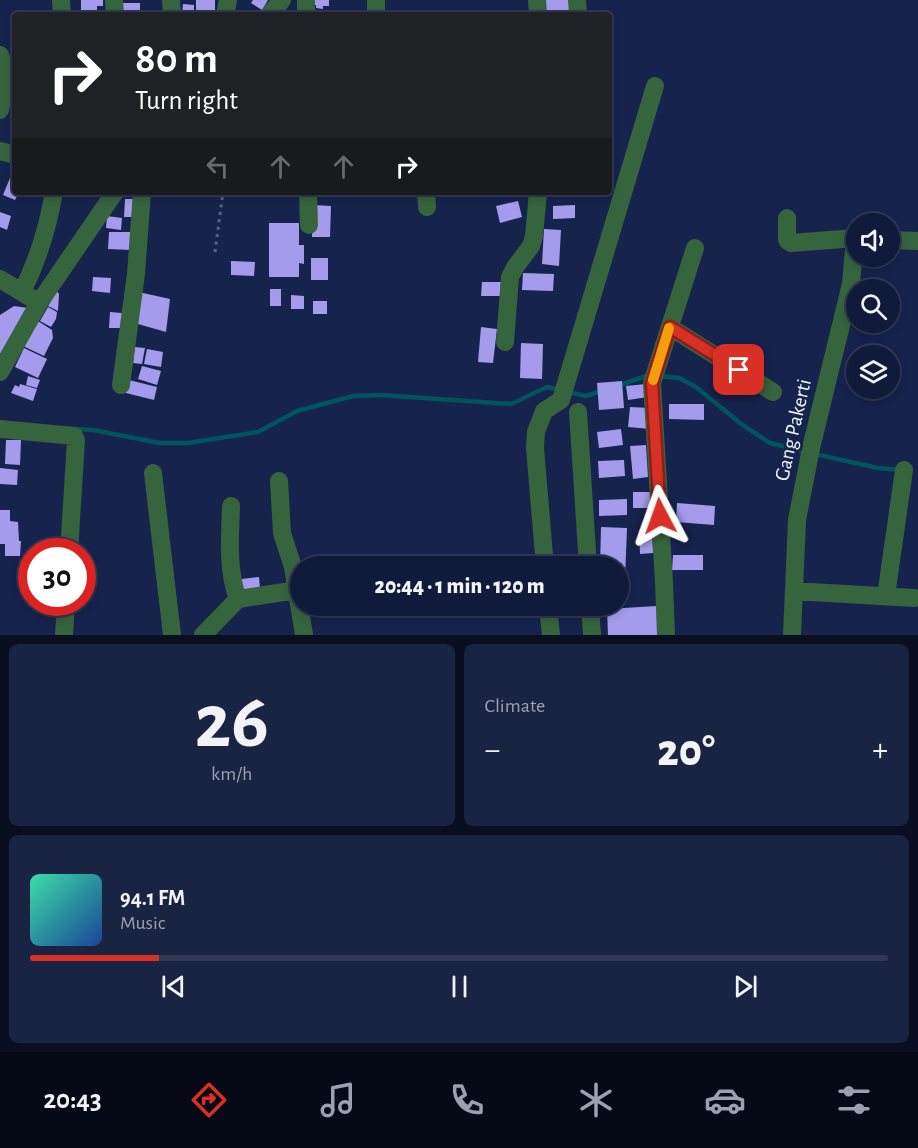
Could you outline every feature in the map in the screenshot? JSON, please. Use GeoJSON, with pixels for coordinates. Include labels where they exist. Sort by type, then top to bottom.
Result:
{"type":"FeatureCollection","features":[{"type":"Feature","properties":{"kind":"street"},"geometry":{"type":"LineString","coordinates":[[272,12],[282,0]]}},
{"type":"Feature","properties":{"kind":"street"},"geometry":{"type":"LineString","coordinates":[[0,55],[5,66],[6,85],[0,110]]}},
{"type":"Feature","properties":{"kind":"street"},"geometry":{"type":"LineString","coordinates":[[544,556],[535,448],[536,432],[544,411],[561,400],[655,86]]}},
{"type":"Feature","properties":{"kind":"street"},"geometry":{"type":"LineString","coordinates":[[22,292],[34,268],[48,223],[53,195]]}},
{"type":"Feature","properties":{"kind":"street"},"geometry":{"type":"LineString","coordinates":[[0,372],[39,303],[114,195]]}},
{"type":"Feature","properties":{"kind":"street"},"geometry":{"type":"LineString","coordinates":[[121,385],[136,274],[142,195]]}},
{"type":"Feature","properties":{"kind":"street"},"geometry":{"type":"LineString","coordinates":[[308,195],[309,225]]}},
{"type":"Feature","properties":{"kind":"street"},"geometry":{"type":"LineString","coordinates":[[506,342],[510,277],[531,246],[538,195]]}},
{"type":"Feature","properties":{"kind":"street"},"geometry":{"type":"LineString","coordinates":[[787,218],[787,238],[791,243],[846,239]]}},
{"type":"Feature","properties":{"kind":"street"},"geometry":{"type":"LineString","coordinates":[[900,240],[918,241]]}},
{"type":"Feature","properties":{"kind":"street"},"geometry":{"type":"LineString","coordinates":[[666,635],[652,383],[695,248]]}},
{"type":"Feature","properties":{"kind":"street","name":"Gang Pakerti"},"geometry":{"type":"LineString","coordinates":[[792,635],[797,520],[811,448],[851,284],[853,267]]}},
{"type":"Feature","properties":{"kind":"street"},"geometry":{"type":"LineString","coordinates":[[0,279],[39,303]]}},
{"type":"Feature","properties":{"kind":"street"},"geometry":{"type":"LineString","coordinates":[[670,327],[773,392]]}},
{"type":"Feature","properties":{"kind":"street"},"geometry":{"type":"LineString","coordinates":[[578,412],[587,556]]}},
{"type":"Feature","properties":{"kind":"street"},"geometry":{"type":"LineString","coordinates":[[0,429],[74,436],[76,441],[70,538]]}},
{"type":"Feature","properties":{"kind":"street"},"geometry":{"type":"LineString","coordinates":[[886,596],[904,470]]}},
{"type":"Feature","properties":{"kind":"street"},"geometry":{"type":"LineString","coordinates":[[153,473],[172,635]]}},
{"type":"Feature","properties":{"kind":"street"},"geometry":{"type":"LineString","coordinates":[[279,482],[282,533],[290,558]]}},
{"type":"Feature","properties":{"kind":"street"},"geometry":{"type":"LineString","coordinates":[[231,506],[230,568],[238,599]]}},
{"type":"Feature","properties":{"kind":"street"},"geometry":{"type":"LineString","coordinates":[[203,635],[238,599],[290,591]]}},
{"type":"Feature","properties":{"kind":"street"},"geometry":{"type":"LineString","coordinates":[[794,591],[914,598]]}},
{"type":"Feature","properties":{"kind":"street"},"geometry":{"type":"LineString","coordinates":[[64,635],[65,616]]}},
{"type":"Feature","properties":{"kind":"street"},"geometry":{"type":"LineString","coordinates":[[301,616],[304,635]]}},
{"type":"Feature","properties":{"kind":"street"},"geometry":{"type":"LineString","coordinates":[[549,616],[551,635]]}},
{"type":"Feature","properties":{"kind":"street"},"geometry":{"type":"LineString","coordinates":[[591,616],[592,635]]}},
{"type":"Feature","properties":{"kind":"path"},"geometry":{"type":"LineString","coordinates":[[215,252],[223,195]]}},
{"type":"Feature","properties":{"kind":"building"},"geometry":{"type":"Polygon","coordinates":[[[81,0],[103,0],[103,6],[97,6],[97,12],[81,12],[81,0]]]}},
{"type":"Feature","properties":{"kind":"building"},"geometry":{"type":"Polygon","coordinates":[[[196,0],[215,0],[215,12],[196,12],[196,0]]]}},
{"type":"Feature","properties":{"kind":"building"},"geometry":{"type":"Polygon","coordinates":[[[253,0],[268,0],[262,10],[251,3],[253,0]]]}},
{"type":"Feature","properties":{"kind":"building"},"geometry":{"type":"Polygon","coordinates":[[[309,0],[329,0],[329,6],[323,6],[323,9],[316,8],[316,5],[309,5],[309,0]]]}},
{"type":"Feature","properties":{"kind":"building"},"geometry":{"type":"Polygon","coordinates":[[[543,0],[573,0],[573,12],[543,12],[543,0]]]}},
{"type":"Feature","properties":{"kind":"building"},"geometry":{"type":"Polygon","coordinates":[[[117,3],[140,3],[140,12],[117,12],[117,3]]]}},
{"type":"Feature","properties":{"kind":"building"},"geometry":{"type":"Polygon","coordinates":[[[183,4],[194,5],[194,12],[182,12],[183,4]]]}},
{"type":"Feature","properties":{"kind":"building"},"geometry":{"type":"Polygon","coordinates":[[[10,178],[12,179],[12,195],[18,195],[15,200],[3,195],[10,178]]]}},
{"type":"Feature","properties":{"kind":"building"},"geometry":{"type":"Polygon","coordinates":[[[125,199],[136,199],[136,217],[124,217],[125,199]]]}},
{"type":"Feature","properties":{"kind":"building"},"geometry":{"type":"Polygon","coordinates":[[[518,201],[522,217],[500,223],[496,206],[518,201]]]}},
{"type":"Feature","properties":{"kind":"building"},"geometry":{"type":"Polygon","coordinates":[[[313,205],[331,206],[330,237],[312,237],[313,205]]]}},
{"type":"Feature","properties":{"kind":"building"},"geometry":{"type":"Polygon","coordinates":[[[575,205],[575,218],[553,219],[553,206],[575,205]]]}},
{"type":"Feature","properties":{"kind":"building"},"geometry":{"type":"Polygon","coordinates":[[[0,212],[11,216],[7,230],[0,227],[0,212]]]}},
{"type":"Feature","properties":{"kind":"building"},"geometry":{"type":"Polygon","coordinates":[[[107,216],[122,218],[121,230],[106,228],[107,216]]]}},
{"type":"Feature","properties":{"kind":"building"},"geometry":{"type":"Polygon","coordinates":[[[269,223],[299,223],[299,245],[304,245],[304,264],[299,263],[299,277],[269,277],[269,223]]]}},
{"type":"Feature","properties":{"kind":"building"},"geometry":{"type":"Polygon","coordinates":[[[544,229],[561,230],[559,266],[542,264],[544,229]]]}},
{"type":"Feature","properties":{"kind":"building"},"geometry":{"type":"Polygon","coordinates":[[[109,232],[132,232],[131,250],[108,249],[109,232]]]}},
{"type":"Feature","properties":{"kind":"building"},"geometry":{"type":"Polygon","coordinates":[[[311,258],[328,258],[328,280],[311,280],[311,258]]]}},
{"type":"Feature","properties":{"kind":"building"},"geometry":{"type":"Polygon","coordinates":[[[231,261],[255,262],[254,276],[231,275],[231,261]]]}},
{"type":"Feature","properties":{"kind":"building"},"geometry":{"type":"Polygon","coordinates":[[[523,273],[554,274],[553,291],[522,290],[523,273]]]}},
{"type":"Feature","properties":{"kind":"building"},"geometry":{"type":"Polygon","coordinates":[[[93,277],[111,278],[110,293],[92,291],[93,277]]]}},
{"type":"Feature","properties":{"kind":"building"},"geometry":{"type":"Polygon","coordinates":[[[482,282],[501,282],[500,296],[481,296],[482,282]]]}},
{"type":"Feature","properties":{"kind":"building"},"geometry":{"type":"Polygon","coordinates":[[[270,289],[281,289],[281,306],[270,306],[270,289]]]}},
{"type":"Feature","properties":{"kind":"building"},"geometry":{"type":"Polygon","coordinates":[[[57,291],[59,294],[58,311],[48,306],[57,291]]]}},
{"type":"Feature","properties":{"kind":"building"},"geometry":{"type":"Polygon","coordinates":[[[134,291],[170,299],[166,332],[131,322],[134,291]]]}},
{"type":"Feature","properties":{"kind":"building"},"geometry":{"type":"Polygon","coordinates":[[[291,295],[304,296],[304,309],[291,309],[291,295]]]}},
{"type":"Feature","properties":{"kind":"building"},"geometry":{"type":"Polygon","coordinates":[[[313,301],[327,301],[327,314],[313,314],[313,301]]]}},
{"type":"Feature","properties":{"kind":"building"},"geometry":{"type":"Polygon","coordinates":[[[14,306],[28,308],[0,354],[0,315],[14,306]]]}},
{"type":"Feature","properties":{"kind":"building"},"geometry":{"type":"Polygon","coordinates":[[[48,307],[57,312],[51,327],[40,321],[48,307]]]}},
{"type":"Feature","properties":{"kind":"building"},"geometry":{"type":"Polygon","coordinates":[[[110,312],[122,313],[122,328],[109,328],[110,312]]]}},
{"type":"Feature","properties":{"kind":"building"},"geometry":{"type":"Polygon","coordinates":[[[38,321],[52,330],[53,338],[44,356],[23,346],[38,321]]]}},
{"type":"Feature","properties":{"kind":"building"},"geometry":{"type":"Polygon","coordinates":[[[481,327],[497,329],[493,363],[478,362],[481,327]]]}},
{"type":"Feature","properties":{"kind":"building"},"geometry":{"type":"Polygon","coordinates":[[[521,343],[543,344],[542,379],[520,378],[521,343]]]}},
{"type":"Feature","properties":{"kind":"building"},"geometry":{"type":"Polygon","coordinates":[[[135,347],[145,348],[142,364],[133,363],[135,347]]]}},
{"type":"Feature","properties":{"kind":"building"},"geometry":{"type":"Polygon","coordinates":[[[24,348],[47,359],[38,378],[15,367],[24,348]]]}},
{"type":"Feature","properties":{"kind":"building"},"geometry":{"type":"Polygon","coordinates":[[[147,349],[163,352],[161,367],[144,364],[147,349]]]}},
{"type":"Feature","properties":{"kind":"building"},"geometry":{"type":"Polygon","coordinates":[[[142,366],[161,371],[157,385],[138,379],[142,366]]]}},
{"type":"Feature","properties":{"kind":"building"},"geometry":{"type":"Polygon","coordinates":[[[28,376],[40,380],[37,388],[26,385],[28,376]]]}},
{"type":"Feature","properties":{"kind":"building"},"geometry":{"type":"Polygon","coordinates":[[[125,379],[157,387],[154,400],[122,392],[125,379]]]}},
{"type":"Feature","properties":{"kind":"building"},"geometry":{"type":"Polygon","coordinates":[[[622,381],[624,408],[599,410],[597,383],[622,381]]]}},
{"type":"Feature","properties":{"kind":"building"},"geometry":{"type":"Polygon","coordinates":[[[20,384],[37,389],[33,401],[11,393],[15,385],[19,387],[20,384]]]}},
{"type":"Feature","properties":{"kind":"building"},"geometry":{"type":"Polygon","coordinates":[[[646,384],[648,397],[628,400],[626,386],[646,384]]]}},
{"type":"Feature","properties":{"kind":"building"},"geometry":{"type":"Polygon","coordinates":[[[669,404],[704,404],[704,420],[669,419],[669,404]]]}},
{"type":"Feature","properties":{"kind":"building"},"geometry":{"type":"Polygon","coordinates":[[[630,407],[651,408],[650,429],[628,427],[630,407]]]}},
{"type":"Feature","properties":{"kind":"building"},"geometry":{"type":"Polygon","coordinates":[[[621,429],[623,445],[599,448],[597,432],[621,429]]]}},
{"type":"Feature","properties":{"kind":"building"},"geometry":{"type":"Polygon","coordinates":[[[6,440],[21,440],[20,465],[5,464],[6,440]]]}},
{"type":"Feature","properties":{"kind":"building"},"geometry":{"type":"Polygon","coordinates":[[[646,445],[648,477],[633,479],[630,446],[646,445]]]}},
{"type":"Feature","properties":{"kind":"building"},"geometry":{"type":"Polygon","coordinates":[[[624,460],[625,476],[599,478],[598,461],[624,460]]]}},
{"type":"Feature","properties":{"kind":"building"},"geometry":{"type":"Polygon","coordinates":[[[0,468],[18,470],[17,485],[0,484],[0,468]]]}},
{"type":"Feature","properties":{"kind":"building"},"geometry":{"type":"Polygon","coordinates":[[[633,492],[652,492],[652,508],[633,508],[633,492]]]}},
{"type":"Feature","properties":{"kind":"building"},"geometry":{"type":"Polygon","coordinates":[[[627,499],[627,515],[599,516],[599,500],[627,499]]]}},
{"type":"Feature","properties":{"kind":"building"},"geometry":{"type":"Polygon","coordinates":[[[677,503],[715,506],[714,525],[676,522],[677,503]]]}},
{"type":"Feature","properties":{"kind":"building"},"geometry":{"type":"Polygon","coordinates":[[[0,510],[10,510],[10,521],[18,522],[18,556],[5,556],[5,544],[0,544],[0,510]]]}},
{"type":"Feature","properties":{"kind":"building"},"geometry":{"type":"Polygon","coordinates":[[[601,527],[627,528],[626,556],[600,556],[601,527]]]}},
{"type":"Feature","properties":{"kind":"building"},"geometry":{"type":"Polygon","coordinates":[[[652,529],[653,553],[640,554],[639,530],[652,529]]]}},
{"type":"Feature","properties":{"kind":"building"},"geometry":{"type":"Polygon","coordinates":[[[673,555],[703,555],[703,570],[672,570],[673,555]]]}},
{"type":"Feature","properties":{"kind":"building"},"geometry":{"type":"Polygon","coordinates":[[[259,577],[260,589],[242,591],[242,579],[259,577]]]}},
{"type":"Feature","properties":{"kind":"building"},"geometry":{"type":"Polygon","coordinates":[[[657,606],[659,635],[608,635],[607,616],[629,616],[629,608],[657,606]]]}},
{"type":"Feature","properties":{"kind":"waterway"},"geometry":{"type":"LineString","coordinates":[[617,386],[649,375]]}},
{"type":"Feature","properties":{"kind":"waterway"},"geometry":{"type":"LineString","coordinates":[[657,376],[679,378],[696,387],[740,423],[770,443],[806,452]]}},
{"type":"Feature","properties":{"kind":"waterway"},"geometry":{"type":"LineString","coordinates":[[75,429],[93,430],[160,443],[188,443],[258,432],[297,411],[353,396],[381,395],[511,404],[547,387],[560,390]]}},
{"type":"Feature","properties":{"kind":"waterway"},"geometry":{"type":"LineString","coordinates":[[568,392],[586,396],[604,390]]}},
{"type":"Feature","properties":{"kind":"waterway"},"geometry":{"type":"LineString","coordinates":[[815,454],[878,468],[900,470]]}},
{"type":"Feature","properties":{"kind":"slow traffic"},"geometry":{"type":"LineString","coordinates":[[653,380],[669,328]]}},
{"type":"Feature","properties":{"kind":"route"},"geometry":{"type":"LineString","coordinates":[[660,516],[652,383],[670,327],[739,370]]}}]}
